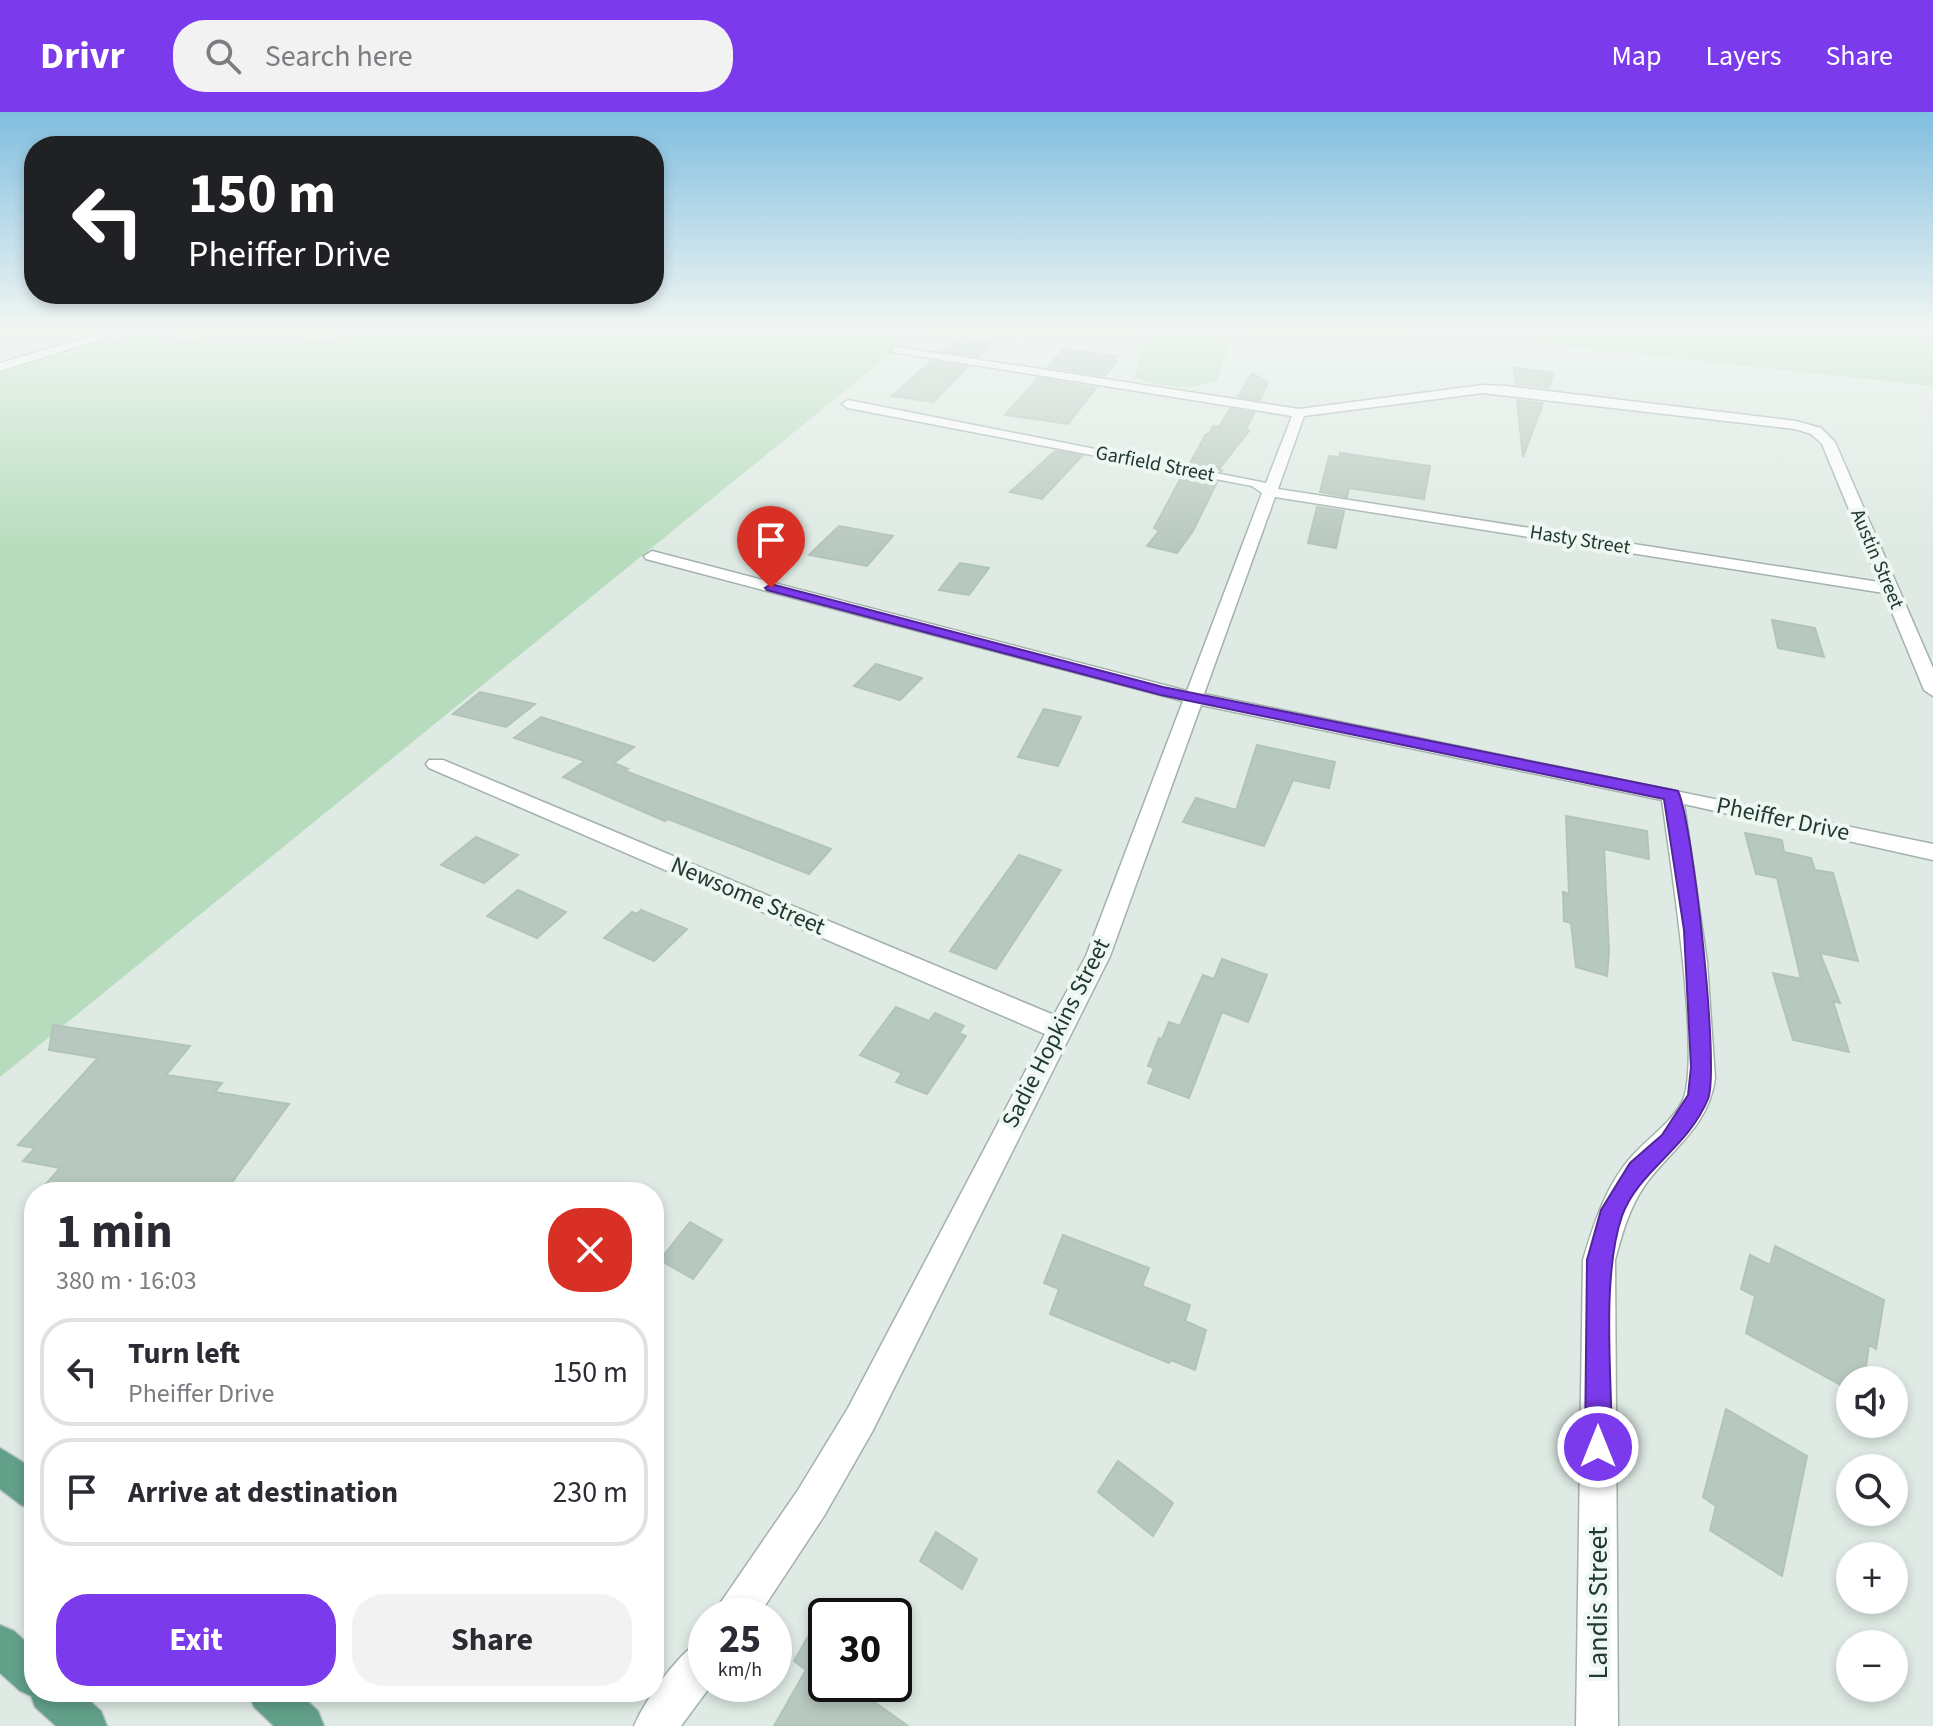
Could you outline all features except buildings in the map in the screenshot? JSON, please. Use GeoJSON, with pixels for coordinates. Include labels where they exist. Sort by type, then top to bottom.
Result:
{"type":"FeatureCollection","features":[{"type":"Feature","properties":{"kind":"main road"},"geometry":{"type":"LineString","coordinates":[[0,1466],[24,1484]]}},
{"type":"Feature","properties":{"kind":"main road"},"geometry":{"type":"LineString","coordinates":[[0,1645],[24,1668]]}},
{"type":"Feature","properties":{"kind":"main road"},"geometry":{"type":"LineString","coordinates":[[61,1702],[86,1726]]}},
{"type":"Feature","properties":{"kind":"main road"},"geometry":{"type":"LineString","coordinates":[[279,1702],[303,1726]]}},
{"type":"Feature","properties":{"kind":"street"},"geometry":{"type":"LineString","coordinates":[[1218,400],[1299,413]]}},
{"type":"Feature","properties":{"kind":"street","name":"Austin Street"},"geometry":{"type":"LineString","coordinates":[[1299,413],[1396,400]]}},
{"type":"Feature","properties":{"kind":"street","name":"Austin Street"},"geometry":{"type":"LineString","coordinates":[[1591,400],[1796,425],[1816,431],[1828,442],[1933,690]]}},
{"type":"Feature","properties":{"kind":"street","name":"Garfield Street"},"geometry":{"type":"LineString","coordinates":[[848,404],[1256,483],[1271,492]]}},
{"type":"Feature","properties":{"kind":"street","name":"Sadie Hopkins Street"},"geometry":{"type":"LineString","coordinates":[[747,1598],[811,1503],[860,1420],[1098,956],[1299,413]]}},
{"type":"Feature","properties":{"kind":"street","name":"Hasty Street"},"geometry":{"type":"LineString","coordinates":[[1271,492],[1889,589]]}},
{"type":"Feature","properties":{"kind":"street","name":"Pheiffer Drive"},"geometry":{"type":"LineString","coordinates":[[652,556],[1191,698],[1672,795],[1933,852]]}},
{"type":"Feature","properties":{"kind":"street","name":"Newsome Street"},"geometry":{"type":"LineString","coordinates":[[436,764],[1060,1029]]}},
{"type":"Feature","properties":{"kind":"street","name":"Landis Street"},"geometry":{"type":"LineString","coordinates":[[1597,1726],[1599,1260],[1612,1210],[1638,1170],[1669,1142],[1686,1120],[1699,1096],[1702,1067],[1693,930],[1672,795]]}},
{"type":"Feature","properties":{"kind":"street"},"geometry":{"type":"LineString","coordinates":[[655,1726],[688,1682]]}},
{"type":"Feature","properties":{"kind":"green space"},"geometry":{"type":"Polygon","coordinates":[[[0,400],[833,400],[0,1077],[0,400]]]}},
{"type":"Feature","properties":{"kind":"route"},"geometry":{"type":"LineString","coordinates":[[771,588],[1161,691],[1672,795],[1693,930],[1702,1067],[1699,1096],[1686,1120],[1669,1142],[1638,1170],[1612,1210],[1599,1260],[1598,1447]]}}]}
